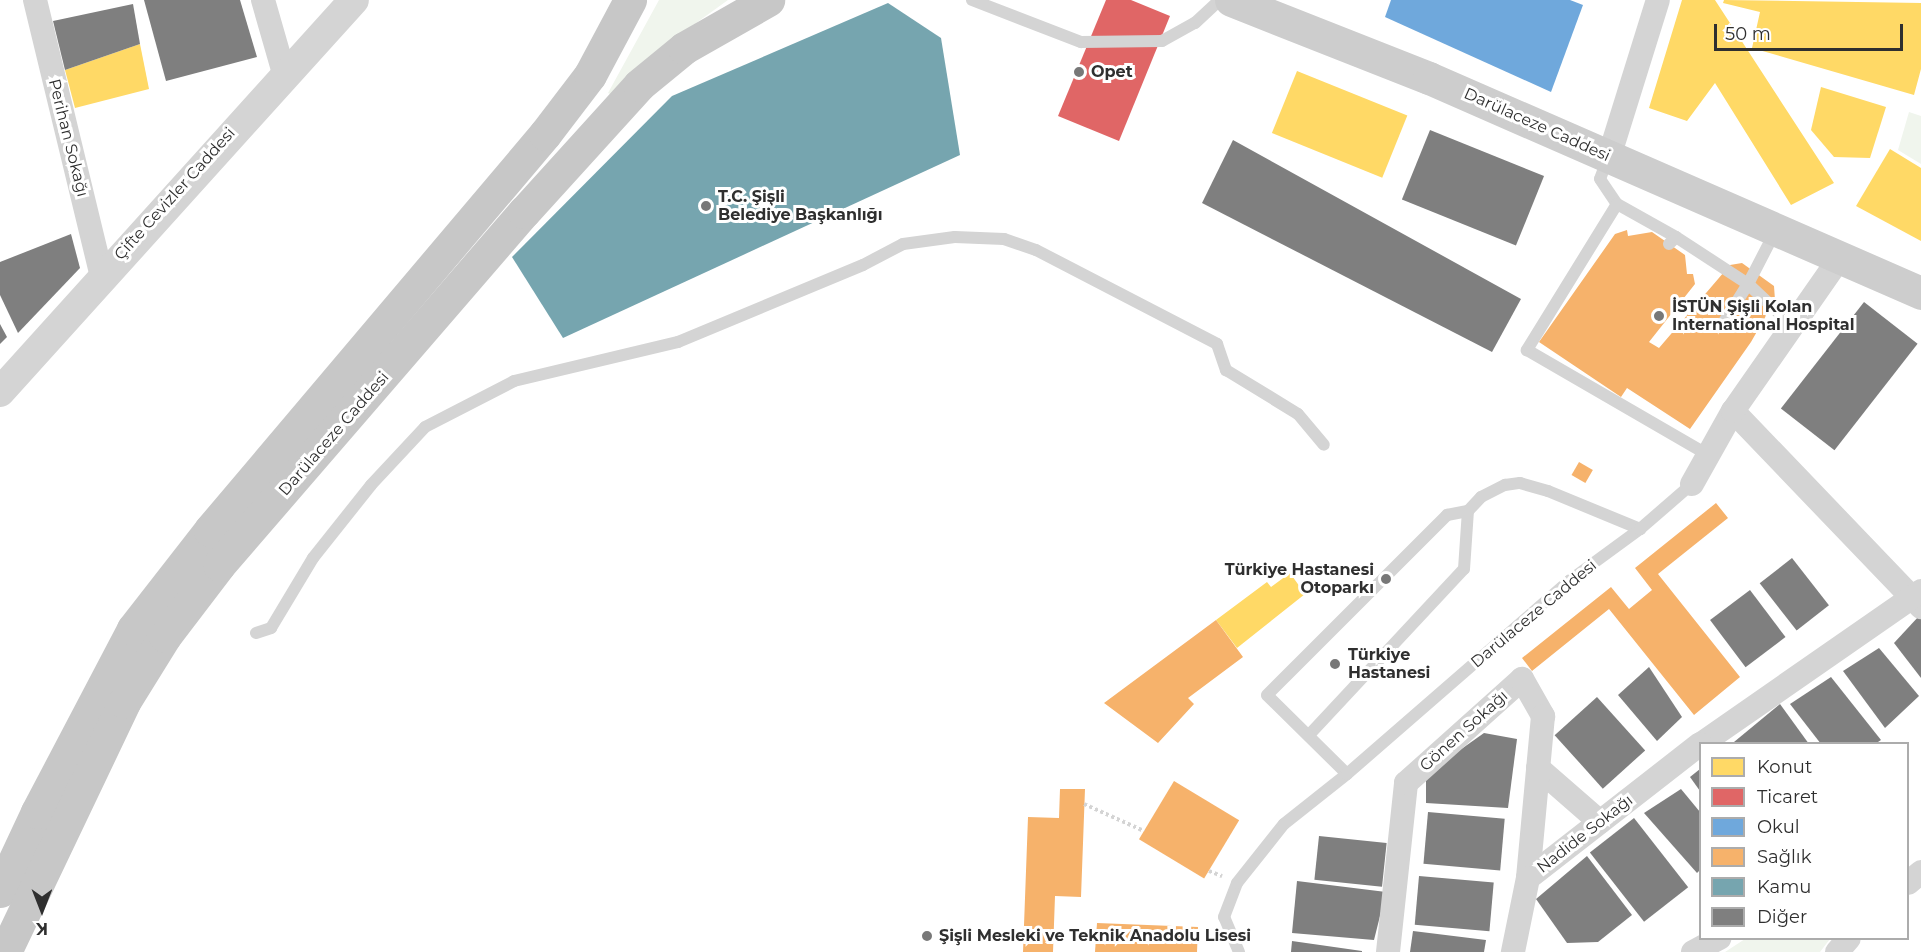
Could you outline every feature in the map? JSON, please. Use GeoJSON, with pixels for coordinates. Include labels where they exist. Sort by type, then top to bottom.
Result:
{"type":"FeatureCollection","features":[{"type":"Feature","properties":{"kind":"main road","name":"Darülaceze Caddesi"},"geometry":{"type":"LineString","coordinates":[[0,891],[133,629],[210,530],[544,134],[590,75],[630,0]]}},
{"type":"Feature","properties":{"kind":"main road","name":"Darülaceze Caddesi"},"geometry":{"type":"LineString","coordinates":[[5,952],[124,702],[165,636],[219,566],[524,212],[639,85],[684,48],[768,0]]}},
{"type":"Feature","properties":{"kind":"main road","name":"Darülaceze Caddesi"},"geometry":{"type":"LineString","coordinates":[[1231,0],[1429,78],[1841,256],[1921,293]]}},
{"type":"Feature","properties":{"kind":"street","name":"Perihan Sokağı"},"geometry":{"type":"LineString","coordinates":[[35,0],[102,276]]}},
{"type":"Feature","properties":{"kind":"street"},"geometry":{"type":"LineString","coordinates":[[263,0],[284,73]]}},
{"type":"Feature","properties":{"kind":"street","name":"Çifte Cevizler Caddesi"},"geometry":{"type":"LineString","coordinates":[[0,392],[284,73],[354,0]]}},
{"type":"Feature","properties":{"kind":"street"},"geometry":{"type":"LineString","coordinates":[[1609,157],[1658,0]]}},
{"type":"Feature","properties":{"kind":"street","name":"Darülaceze Caddesi"},"geometry":{"type":"LineString","coordinates":[[1692,484],[1733,411],[1794,327],[1841,256]]}},
{"type":"Feature","properties":{"kind":"street","name":"Nadide Sokağı"},"geometry":{"type":"LineString","coordinates":[[1704,742],[1918,599],[1733,411]]}},
{"type":"Feature","properties":{"kind":"street","name":"Gönen Sokağı"},"geometry":{"type":"LineString","coordinates":[[1388,952],[1406,783],[1522,679],[1543,716],[1528,878]]}},
{"type":"Feature","properties":{"kind":"street","name":"Nadide Sokağı"},"geometry":{"type":"LineString","coordinates":[[1513,952],[1528,878],[1699,746]]}},
{"type":"Feature","properties":{"kind":"street"},"geometry":{"type":"LineString","coordinates":[[1538,768],[1600,822]]}},
{"type":"Feature","properties":{"kind":"street"},"geometry":{"type":"LineString","coordinates":[[1909,882],[1921,872]]}},
{"type":"Feature","properties":{"kind":"street"},"geometry":{"type":"LineString","coordinates":[[1693,952],[1717,940]]}},
{"type":"Feature","properties":{"kind":"street"},"geometry":{"type":"LineString","coordinates":[[1837,952],[1848,940]]}},
{"type":"Feature","properties":{"kind":"lane"},"geometry":{"type":"LineString","coordinates":[[972,0],[1081,42],[1162,41],[1195,23],[1220,0]]}},
{"type":"Feature","properties":{"kind":"lane"},"geometry":{"type":"LineString","coordinates":[[1609,157],[1600,179],[1617,204],[1748,284],[1794,327]]}},
{"type":"Feature","properties":{"kind":"lane"},"geometry":{"type":"LineString","coordinates":[[1617,204],[1527,350],[1708,455]]}},
{"type":"Feature","properties":{"kind":"lane"},"geometry":{"type":"LineString","coordinates":[[1724,322],[1748,284],[1777,229]]}},
{"type":"Feature","properties":{"kind":"lane"},"geometry":{"type":"LineString","coordinates":[[256,633],[271,628],[313,558],[371,485],[425,427],[514,381],[678,342],[863,265],[903,244],[955,237],[1005,239],[1036,250],[1217,344],[1226,370],[1298,414],[1324,445]]}},
{"type":"Feature","properties":{"kind":"lane"},"geometry":{"type":"LineString","coordinates":[[1347,774],[1267,695],[1447,515],[1468,511],[1481,497],[1505,485],[1520,483],[1548,491],[1640,530]]}},
{"type":"Feature","properties":{"kind":"lane","name":"Darülaceze Caddesi"},"geometry":{"type":"LineString","coordinates":[[1239,952],[1224,917],[1237,883],[1284,824],[1347,774],[1569,581],[1640,530],[1692,484]]}},
{"type":"Feature","properties":{"kind":"lane"},"geometry":{"type":"LineString","coordinates":[[1309,735],[1464,569],[1468,511]]}},
{"type":"Feature","properties":{"kind":"path"},"geometry":{"type":"LineString","coordinates":[[1084,804],[1144,831]]}},
{"type":"Feature","properties":{"kind":"shaded area"},"geometry":{"type":"Polygon","coordinates":[[[659,0],[728,0],[678,36],[612,95],[608,93],[659,0]]]}},
{"type":"Feature","properties":{"kind":"shaded area"},"geometry":{"type":"Polygon","coordinates":[[[1909,112],[1921,116],[1921,164],[1898,150],[1909,112]]]}},
{"type":"Feature","properties":{"kind":"shaded area"},"geometry":{"type":"Polygon","coordinates":[[[1743,940],[1829,940],[1820,952],[1725,952],[1743,940]]]}},
{"type":"Feature","properties":{"kind":"building: Konut"},"geometry":{"type":"Polygon","coordinates":[[[1682,0],[1715,0],[1834,183],[1791,205],[1715,83],[1687,121],[1649,108],[1682,0]]]}},
{"type":"Feature","properties":{"kind":"building: Konut"},"geometry":{"type":"Polygon","coordinates":[[[1724,0],[1921,3],[1921,69],[1914,95],[1752,48],[1760,12],[1723,3],[1724,0]]]}},
{"type":"Feature","properties":{"kind":"building: Konut"},"geometry":{"type":"Polygon","coordinates":[[[140,44],[149,89],[75,108],[65,70],[140,44]]]}},
{"type":"Feature","properties":{"kind":"building: Konut"},"geometry":{"type":"Polygon","coordinates":[[[1297,71],[1407,116],[1382,178],[1272,133],[1297,71]]]}},
{"type":"Feature","properties":{"kind":"building: Konut"},"geometry":{"type":"Polygon","coordinates":[[[1821,87],[1886,107],[1870,158],[1834,157],[1811,130],[1821,87]]]}},
{"type":"Feature","properties":{"kind":"building: Konut"},"geometry":{"type":"Polygon","coordinates":[[[1890,149],[1921,168],[1921,241],[1856,206],[1890,149]]]}},
{"type":"Feature","properties":{"kind":"building: Konut"},"geometry":{"type":"Polygon","coordinates":[[[1290,573],[1305,594],[1237,648],[1216,620],[1267,582],[1271,587],[1290,573]]]}},
{"type":"Feature","properties":{"kind":"building: Ticaret"},"geometry":{"type":"Polygon","coordinates":[[[1106,0],[1131,0],[1170,16],[1119,141],[1058,116],[1106,0]]]}},
{"type":"Feature","properties":{"kind":"building: Okul"},"geometry":{"type":"Polygon","coordinates":[[[1391,0],[1570,0],[1583,5],[1551,92],[1385,17],[1391,0]]]}},
{"type":"Feature","properties":{"kind":"building: Sağlık"},"geometry":{"type":"Polygon","coordinates":[[[1627,230],[1628,236],[1652,232],[1685,255],[1687,274],[1693,274],[1695,284],[1649,342],[1659,348],[1730,265],[1742,263],[1774,286],[1775,300],[1751,342],[1690,429],[1627,388],[1621,397],[1539,342],[1615,234],[1627,230]]]}},
{"type":"Feature","properties":{"kind":"building: Sağlık"},"geometry":{"type":"Polygon","coordinates":[[[1579,462],[1593,470],[1585,483],[1572,475],[1579,462]]]}},
{"type":"Feature","properties":{"kind":"building: Sağlık"},"geometry":{"type":"Polygon","coordinates":[[[1716,503],[1728,518],[1658,574],[1740,677],[1694,715],[1609,609],[1532,671],[1522,658],[1611,587],[1629,609],[1652,590],[1635,568],[1716,503]]]}},
{"type":"Feature","properties":{"kind":"building: Sağlık"},"geometry":{"type":"Polygon","coordinates":[[[1216,620],[1243,657],[1188,698],[1194,704],[1158,743],[1104,703],[1216,620]]]}},
{"type":"Feature","properties":{"kind":"building: Sağlık"},"geometry":{"type":"Polygon","coordinates":[[[1174,781],[1239,820],[1204,878],[1139,839],[1174,781]]]}},
{"type":"Feature","properties":{"kind":"building: Sağlık"},"geometry":{"type":"Polygon","coordinates":[[[1060,789],[1085,789],[1081,897],[1055,896],[1053,952],[1023,952],[1028,817],[1059,818],[1060,789]]]}},
{"type":"Feature","properties":{"kind":"building: Sağlık"},"geometry":{"type":"Polygon","coordinates":[[[1097,923],[1198,927],[1197,952],[1095,952],[1097,923]]]}},
{"type":"Feature","properties":{"kind":"building: Kamu","name":"T.C. Şişli Belediye Başkanlığı"},"geometry":{"type":"Polygon","coordinates":[[[888,3],[941,38],[960,155],[563,338],[512,257],[672,96],[888,3]]]}},
{"type":"Feature","properties":{"kind":"building: Diğer"},"geometry":{"type":"Polygon","coordinates":[[[144,0],[240,0],[257,57],[166,81],[144,0]]]}},
{"type":"Feature","properties":{"kind":"building: Diğer"},"geometry":{"type":"Polygon","coordinates":[[[133,4],[140,44],[65,70],[53,21],[133,4]]]}},
{"type":"Feature","properties":{"kind":"building: Diğer"},"geometry":{"type":"Polygon","coordinates":[[[1430,130],[1544,176],[1516,246],[1402,200],[1430,130]]]}},
{"type":"Feature","properties":{"kind":"building: Diğer"},"geometry":{"type":"Polygon","coordinates":[[[1233,140],[1521,299],[1492,352],[1202,203],[1233,140]]]}},
{"type":"Feature","properties":{"kind":"building: Diğer"},"geometry":{"type":"Polygon","coordinates":[[[71,234],[80,268],[18,333],[0,295],[0,262],[71,234]]]}},
{"type":"Feature","properties":{"kind":"building: Diğer"},"geometry":{"type":"Polygon","coordinates":[[[1864,302],[1918,344],[1834,450],[1781,408],[1864,302]]]}},
{"type":"Feature","properties":{"kind":"building: Diğer"},"geometry":{"type":"Polygon","coordinates":[[[0,324],[7,337],[0,344],[0,324]]]}},
{"type":"Feature","properties":{"kind":"building: Diğer"},"geometry":{"type":"Polygon","coordinates":[[[1792,558],[1829,605],[1797,631],[1760,583],[1792,558]]]}},
{"type":"Feature","properties":{"kind":"building: Diğer"},"geometry":{"type":"Polygon","coordinates":[[[1750,590],[1786,637],[1746,667],[1710,620],[1750,590]]]}},
{"type":"Feature","properties":{"kind":"building: Diğer"},"geometry":{"type":"Polygon","coordinates":[[[1919,616],[1921,618],[1921,678],[1894,643],[1919,616]]]}},
{"type":"Feature","properties":{"kind":"building: Diğer"},"geometry":{"type":"Polygon","coordinates":[[[1879,648],[1919,696],[1885,728],[1843,671],[1879,648]]]}},
{"type":"Feature","properties":{"kind":"building: Diğer"},"geometry":{"type":"Polygon","coordinates":[[[1649,667],[1682,717],[1657,741],[1618,695],[1649,667]]]}},
{"type":"Feature","properties":{"kind":"building: Diğer"},"geometry":{"type":"Polygon","coordinates":[[[1831,677],[1881,740],[1878,742],[1819,742],[1790,704],[1831,677]]]}},
{"type":"Feature","properties":{"kind":"building: Diğer"},"geometry":{"type":"Polygon","coordinates":[[[1597,697],[1645,751],[1603,789],[1555,735],[1597,697]]]}},
{"type":"Feature","properties":{"kind":"building: Diğer"},"geometry":{"type":"Polygon","coordinates":[[[1780,704],[1808,742],[1734,742],[1780,704]]]}},
{"type":"Feature","properties":{"kind":"building: Diğer"},"geometry":{"type":"Polygon","coordinates":[[[1484,733],[1517,739],[1508,808],[1426,803],[1426,774],[1484,733]]]}},
{"type":"Feature","properties":{"kind":"building: Diğer"},"geometry":{"type":"Polygon","coordinates":[[[1699,770],[1699,790],[1690,777],[1699,770]]]}},
{"type":"Feature","properties":{"kind":"building: Diğer"},"geometry":{"type":"Polygon","coordinates":[[[1681,789],[1699,811],[1699,871],[1697,873],[1644,813],[1681,789]]]}},
{"type":"Feature","properties":{"kind":"building: Diğer"},"geometry":{"type":"Polygon","coordinates":[[[1428,812],[1505,819],[1500,871],[1423,864],[1428,812]]]}},
{"type":"Feature","properties":{"kind":"building: Diğer"},"geometry":{"type":"Polygon","coordinates":[[[1634,818],[1688,887],[1644,922],[1590,852],[1634,818]]]}},
{"type":"Feature","properties":{"kind":"building: Diğer"},"geometry":{"type":"Polygon","coordinates":[[[1319,836],[1387,843],[1382,887],[1314,880],[1319,836]]]}},
{"type":"Feature","properties":{"kind":"building: Diğer"},"geometry":{"type":"Polygon","coordinates":[[[1587,856],[1632,915],[1598,942],[1567,943],[1536,899],[1587,856]]]}},
{"type":"Feature","properties":{"kind":"building: Diğer"},"geometry":{"type":"Polygon","coordinates":[[[1419,876],[1494,883],[1489,931],[1415,925],[1419,876]]]}},
{"type":"Feature","properties":{"kind":"building: Diğer"},"geometry":{"type":"Polygon","coordinates":[[[1297,881],[1386,892],[1374,940],[1292,933],[1297,881]]]}},
{"type":"Feature","properties":{"kind":"building: Diğer"},"geometry":{"type":"Polygon","coordinates":[[[1413,931],[1486,940],[1484,952],[1410,952],[1413,931]]]}},
{"type":"Feature","properties":{"kind":"building: Diğer"},"geometry":{"type":"Polygon","coordinates":[[[1292,941],[1362,951],[1362,952],[1291,952],[1292,941]]]}},
{"type":"Feature","properties":{"kind":"place","name":"Opet"},"geometry":{"type":"Point","coordinates":[1079,72]}},
{"type":"Feature","properties":{"kind":"place","name":"T.C. Şişli Belediye Başkanlığı"},"geometry":{"type":"Point","coordinates":[706,206]}},
{"type":"Feature","properties":{"kind":"place","name":"İSTÜN Şişli Kolan International Hospital"},"geometry":{"type":"Point","coordinates":[1659,316]}},
{"type":"Feature","properties":{"kind":"place","name":"Türkiye Hastanesi Otoparkı"},"geometry":{"type":"Point","coordinates":[1386,579]}},
{"type":"Feature","properties":{"kind":"place","name":"Türkiye Hastanesi"},"geometry":{"type":"Point","coordinates":[1335,664]}},
{"type":"Feature","properties":{"kind":"place","name":"Şişli Mesleki ve Teknik Anadolu Lisesi"},"geometry":{"type":"Point","coordinates":[927,936]}}]}
